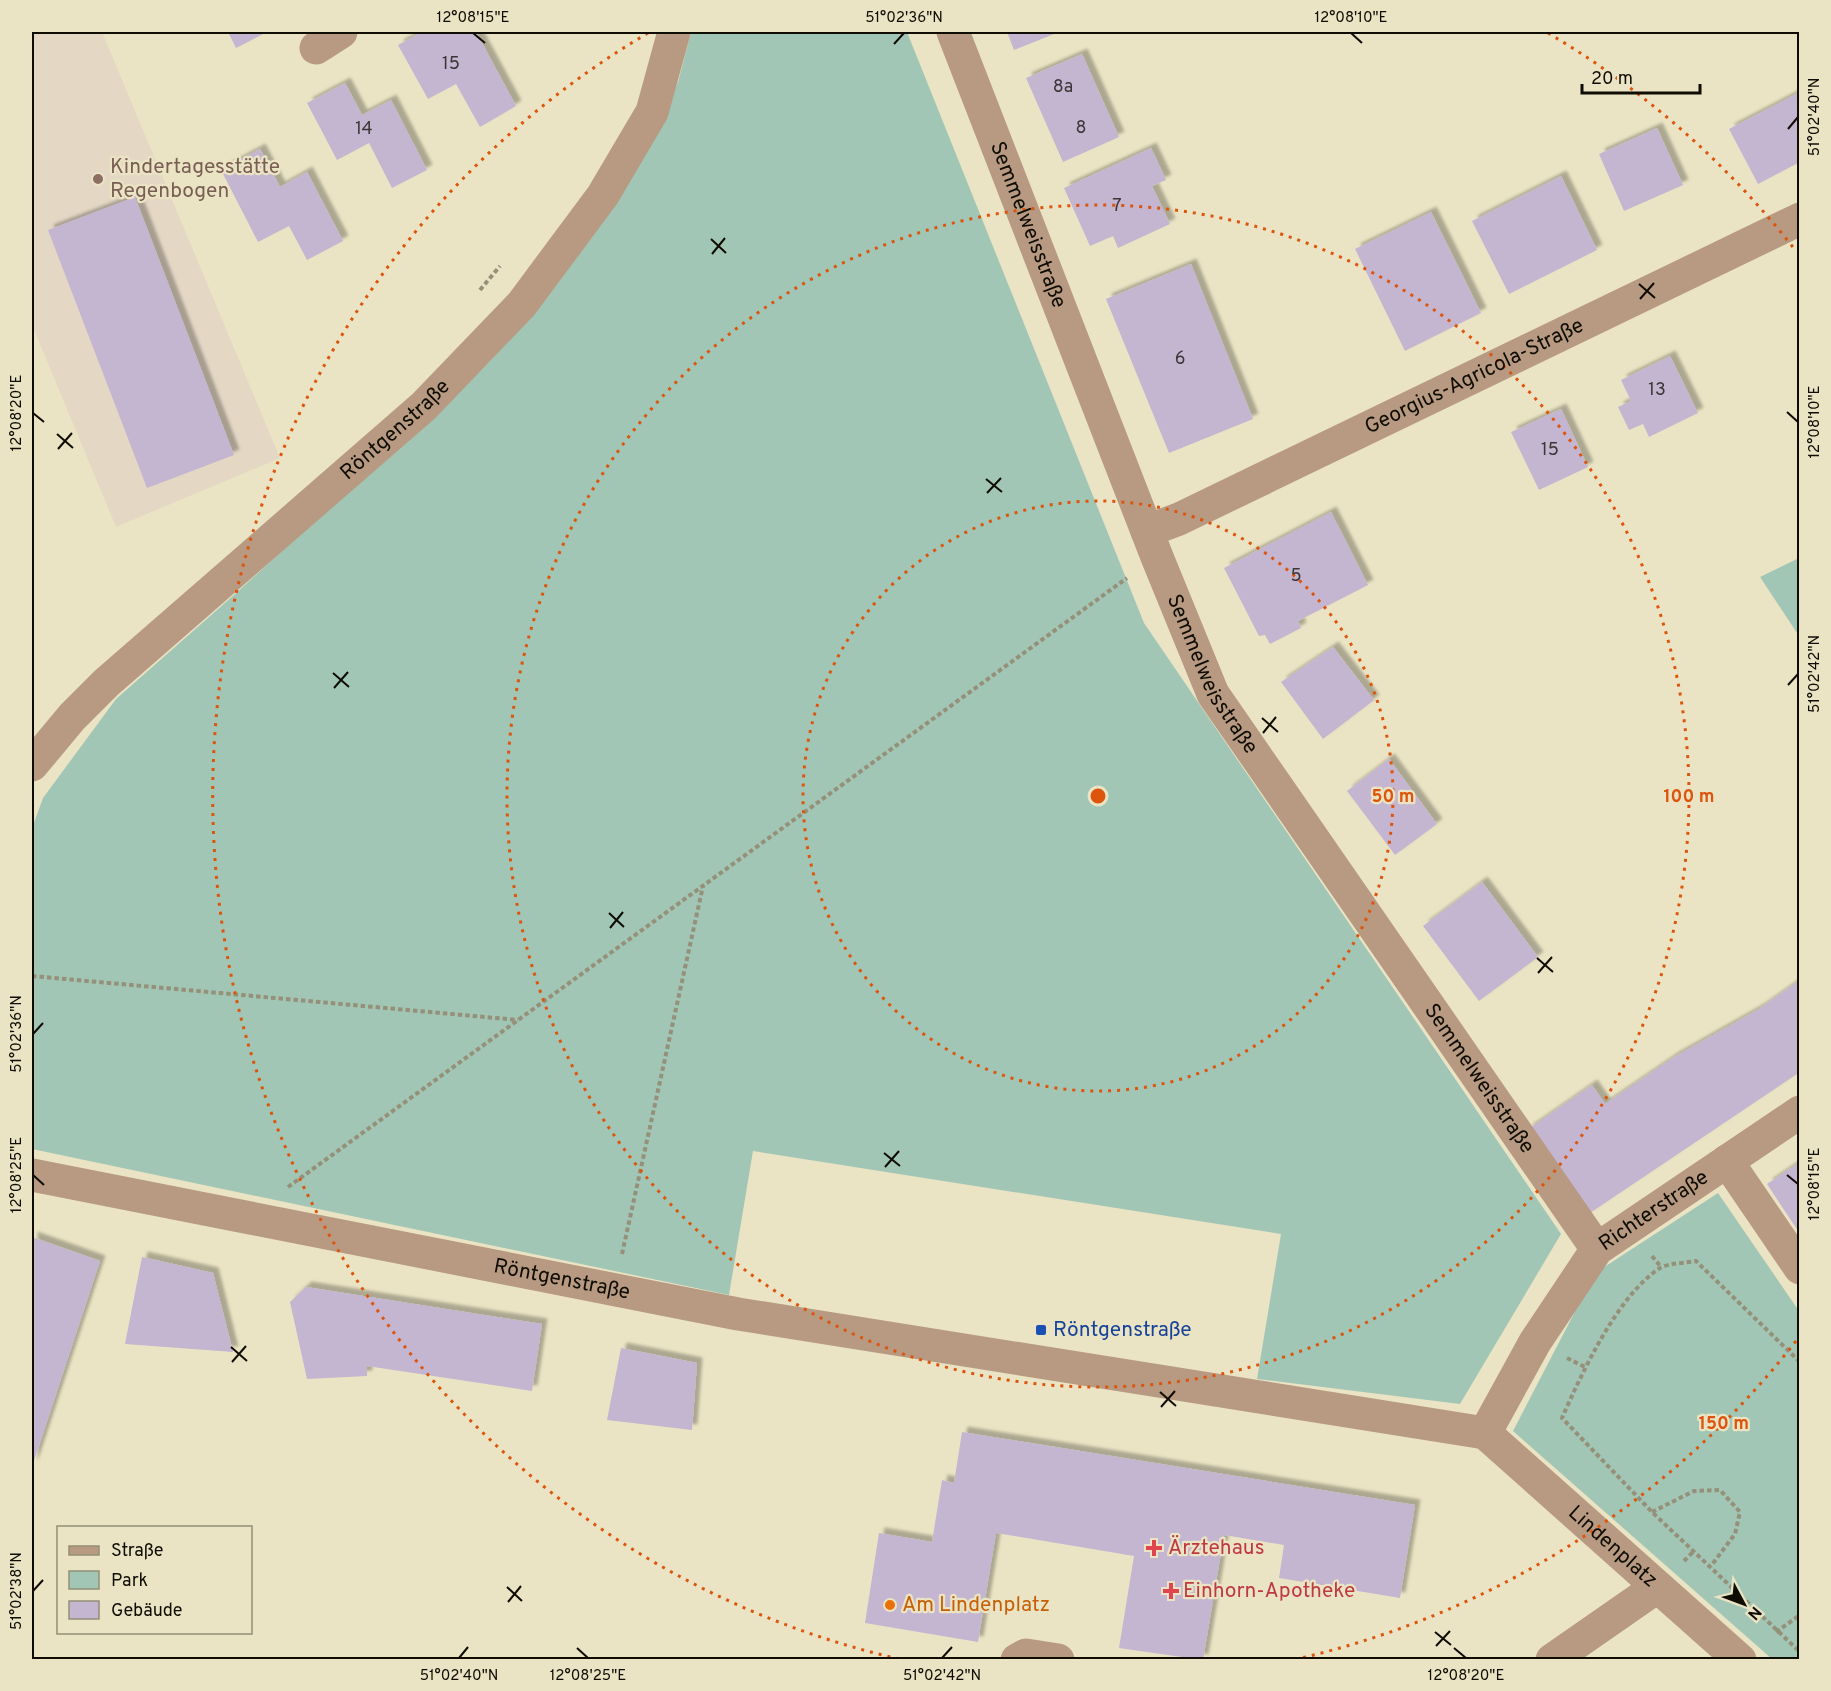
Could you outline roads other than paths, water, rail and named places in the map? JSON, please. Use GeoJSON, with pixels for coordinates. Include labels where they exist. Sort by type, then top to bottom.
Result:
{"type":"FeatureCollection","features":[{"type":"Feature","properties":{"kind":"street","name":"Röntgenstraße"},"geometry":{"type":"LineString","coordinates":[[32,765],[72,717],[106,683],[424,406],[522,304],[603,195],[652,112],[674,32]]}},
{"type":"Feature","properties":{"kind":"street","name":"Semmelweisstraße"},"geometry":{"type":"LineString","coordinates":[[953,32],[1152,544],[1213,694],[1597,1249]]}},
{"type":"Feature","properties":{"kind":"street","name":"Georgius-Agricola-Straße"},"geometry":{"type":"LineString","coordinates":[[1152,544],[1179,519],[1800,219]]}},
{"type":"Feature","properties":{"kind":"street","name":"Richterstraße"},"geometry":{"type":"LineString","coordinates":[[1485,1433],[1535,1342],[1597,1249],[1800,1112]]}},
{"type":"Feature","properties":{"kind":"street"},"geometry":{"type":"LineString","coordinates":[[1727,1161],[1800,1268]]}},
{"type":"Feature","properties":{"kind":"street","name":"Röntgenstraße"},"geometry":{"type":"LineString","coordinates":[[32,1175],[738,1314],[1485,1433]]}},
{"type":"Feature","properties":{"kind":"street","name":"Lindenplatz"},"geometry":{"type":"LineString","coordinates":[[1485,1433],[1740,1659]]}},
{"type":"Feature","properties":{"kind":"street"},"geometry":{"type":"LineString","coordinates":[[1552,1659],[1657,1587]]}},
{"type":"Feature","properties":{"kind":"street"},"geometry":{"type":"LineString","coordinates":[[1017,1659],[1026,1655],[1058,1659]]}},
{"type":"Feature","properties":{"kind":"place","name":"Kindertagesstätte Regenbogen"},"geometry":{"type":"Point","coordinates":[98,179]}},
{"type":"Feature","properties":{"kind":"place","name":"Röntgenstraße"},"geometry":{"type":"Point","coordinates":[1041,1330]}},
{"type":"Feature","properties":{"kind":"place","name":"Ärztehaus"},"geometry":{"type":"Point","coordinates":[1154,1548]}},
{"type":"Feature","properties":{"kind":"place","name":"Einhorn-Apotheke"},"geometry":{"type":"Point","coordinates":[1171,1591]}},
{"type":"Feature","properties":{"kind":"place","name":"Am Lindenplatz"},"geometry":{"type":"Point","coordinates":[890,1605]}}]}
